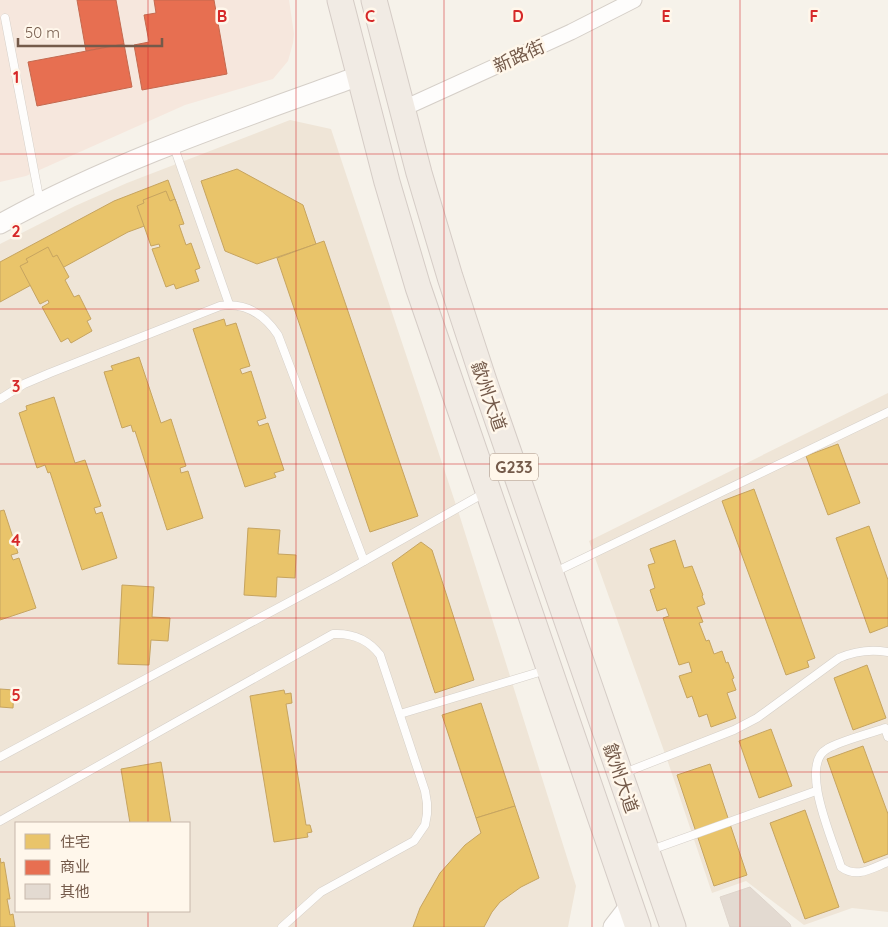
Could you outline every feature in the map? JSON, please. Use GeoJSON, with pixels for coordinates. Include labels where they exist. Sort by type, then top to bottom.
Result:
{"type":"FeatureCollection","features":[{"type":"Feature","properties":{"kind":"highway","name":"歙州大道"},"geometry":{"type":"LineString","coordinates":[[340,0],[387,182],[418,287],[634,916]]}},
{"type":"Feature","properties":{"kind":"highway","name":"歙州大道"},"geometry":{"type":"LineString","coordinates":[[374,0],[402,109],[450,277],[673,927]]}},
{"type":"Feature","properties":{"kind":"street","name":"新路街"},"geometry":{"type":"LineString","coordinates":[[402,109],[571,32],[634,0]]}},
{"type":"Feature","properties":{"kind":"street"},"geometry":{"type":"LineString","coordinates":[[0,224],[82,182],[173,144],[359,76]]}},
{"type":"Feature","properties":{"kind":"street"},"geometry":{"type":"LineString","coordinates":[[613,927],[634,916]]}},
{"type":"Feature","properties":{"kind":"lane"},"geometry":{"type":"LineString","coordinates":[[5,18],[40,202]]}},
{"type":"Feature","properties":{"kind":"lane"},"geometry":{"type":"LineString","coordinates":[[173,144],[229,304]]}},
{"type":"Feature","properties":{"kind":"lane"},"geometry":{"type":"LineString","coordinates":[[0,399],[24,384],[50,372],[220,306],[229,304],[248,308],[265,319],[278,335],[364,561]]}},
{"type":"Feature","properties":{"kind":"lane"},"geometry":{"type":"LineString","coordinates":[[551,574],[888,412]]}},
{"type":"Feature","properties":{"kind":"lane"},"geometry":{"type":"LineString","coordinates":[[0,757],[364,561],[487,492]]}},
{"type":"Feature","properties":{"kind":"lane"},"geometry":{"type":"LineString","coordinates":[[0,821],[333,634],[352,635],[360,638],[380,655],[427,802],[427,814],[420,834],[414,842],[321,892],[282,927]]}},
{"type":"Feature","properties":{"kind":"lane"},"geometry":{"type":"LineString","coordinates":[[620,774],[734,730],[757,718],[839,658],[848,654],[869,650],[888,652]]}},
{"type":"Feature","properties":{"kind":"lane"},"geometry":{"type":"LineString","coordinates":[[400,714],[548,669]]}},
{"type":"Feature","properties":{"kind":"lane"},"geometry":{"type":"LineString","coordinates":[[888,737],[885,728],[827,748],[817,762],[816,791],[842,868],[856,874],[888,862]]}},
{"type":"Feature","properties":{"kind":"lane"},"geometry":{"type":"LineString","coordinates":[[647,852],[816,791]]}},
{"type":"Feature","properties":{"kind":"shaded area"},"geometry":{"type":"Polygon","coordinates":[[[0,0],[289,0],[294,34],[293,43],[288,61],[273,79],[185,105],[26,176],[0,182],[0,0]]]}},
{"type":"Feature","properties":{"kind":"shaded area"},"geometry":{"type":"Polygon","coordinates":[[[290,120],[331,129],[460,517],[576,886],[568,927],[0,927],[0,244],[75,206],[127,183],[290,120]]]}},
{"type":"Feature","properties":{"kind":"shaded area"},"geometry":{"type":"Polygon","coordinates":[[[888,393],[888,912],[852,908],[804,925],[746,881],[712,893],[669,765],[589,541],[888,393]]]}},
{"type":"Feature","properties":{"kind":"building: 住宅"},"geometry":{"type":"Polygon","coordinates":[[[237,169],[303,205],[316,244],[257,264],[225,251],[201,181],[237,169]]]}},
{"type":"Feature","properties":{"kind":"building: 住宅"},"geometry":{"type":"Polygon","coordinates":[[[168,180],[180,213],[128,232],[0,302],[0,262],[114,201],[168,180]]]}},
{"type":"Feature","properties":{"kind":"building: 住宅"},"geometry":{"type":"Polygon","coordinates":[[[166,191],[170,201],[175,199],[184,224],[179,225],[186,245],[191,243],[200,268],[195,270],[199,281],[176,289],[174,284],[166,287],[152,249],[160,247],[159,244],[151,246],[137,206],[144,203],[143,200],[166,191]]]}},
{"type":"Feature","properties":{"kind":"building: 住宅"},"geometry":{"type":"Polygon","coordinates":[[[324,241],[418,516],[370,532],[277,258],[324,241]]]}},
{"type":"Feature","properties":{"kind":"building: 住宅"},"geometry":{"type":"Polygon","coordinates":[[[48,247],[53,257],[57,255],[69,277],[65,280],[74,297],[79,295],[91,319],[87,321],[92,331],[71,343],[68,338],[61,342],[42,307],[49,303],[48,300],[40,304],[20,266],[28,262],[26,259],[48,247]]]}},
{"type":"Feature","properties":{"kind":"building: 住宅"},"geometry":{"type":"Polygon","coordinates":[[[224,319],[226,326],[236,323],[250,366],[240,369],[242,374],[251,371],[266,418],[257,421],[259,426],[268,423],[284,470],[274,473],[276,477],[245,487],[193,329],[224,319]]]}},
{"type":"Feature","properties":{"kind":"building: 住宅"},"geometry":{"type":"Polygon","coordinates":[[[139,357],[161,423],[171,419],[186,466],[180,468],[181,473],[188,471],[203,518],[167,530],[135,431],[133,432],[131,425],[122,428],[104,372],[113,370],[111,366],[139,357]]]}},
{"type":"Feature","properties":{"kind":"building: 住宅"},"geometry":{"type":"Polygon","coordinates":[[[54,397],[75,463],[85,460],[101,506],[94,508],[96,514],[102,512],[117,558],[82,570],[50,472],[48,473],[45,465],[37,468],[19,413],[27,410],[26,406],[54,397]]]}},
{"type":"Feature","properties":{"kind":"building: 住宅"},"geometry":{"type":"Polygon","coordinates":[[[838,444],[860,503],[828,515],[806,456],[838,444]]]}},
{"type":"Feature","properties":{"kind":"building: 住宅"},"geometry":{"type":"Polygon","coordinates":[[[754,489],[815,658],[807,661],[809,667],[786,675],[722,501],[754,489]]]}},
{"type":"Feature","properties":{"kind":"building: 住宅"},"geometry":{"type":"Polygon","coordinates":[[[4,510],[18,553],[11,555],[13,560],[19,558],[36,608],[0,620],[0,511],[4,510]]]}},
{"type":"Feature","properties":{"kind":"building: 住宅"},"geometry":{"type":"Polygon","coordinates":[[[869,526],[888,580],[888,626],[870,633],[836,538],[869,526]]]}},
{"type":"Feature","properties":{"kind":"building: 住宅"},"geometry":{"type":"Polygon","coordinates":[[[248,528],[280,530],[278,554],[296,555],[295,578],[277,577],[276,597],[244,595],[248,528]]]}},
{"type":"Feature","properties":{"kind":"building: 住宅"},"geometry":{"type":"Polygon","coordinates":[[[675,540],[684,568],[692,566],[703,595],[705,604],[697,607],[703,622],[699,623],[706,641],[709,640],[714,654],[722,651],[734,678],[732,679],[736,690],[727,693],[736,718],[711,727],[707,714],[699,717],[692,696],[687,698],[679,676],[692,672],[689,662],[679,665],[663,618],[669,616],[666,608],[657,611],[650,590],[655,588],[648,565],[655,563],[650,549],[675,540]]]}},
{"type":"Feature","properties":{"kind":"building: 住宅"},"geometry":{"type":"Polygon","coordinates":[[[421,542],[432,550],[474,680],[435,693],[392,563],[421,542]]]}},
{"type":"Feature","properties":{"kind":"building: 住宅"},"geometry":{"type":"Polygon","coordinates":[[[122,585],[154,587],[152,617],[170,618],[168,641],[151,640],[149,665],[118,664],[122,585]]]}},
{"type":"Feature","properties":{"kind":"building: 住宅"},"geometry":{"type":"Polygon","coordinates":[[[867,665],[886,718],[853,730],[834,678],[867,665]]]}},
{"type":"Feature","properties":{"kind":"building: 住宅"},"geometry":{"type":"Polygon","coordinates":[[[0,689],[14,690],[13,708],[0,707],[0,689]]]}},
{"type":"Feature","properties":{"kind":"building: 住宅"},"geometry":{"type":"Polygon","coordinates":[[[284,690],[285,694],[291,693],[292,703],[286,704],[306,825],[310,825],[312,832],[307,833],[308,837],[274,842],[250,696],[284,690]]]}},
{"type":"Feature","properties":{"kind":"building: 住宅"},"geometry":{"type":"Polygon","coordinates":[[[481,703],[515,806],[476,818],[442,715],[481,703]]]}},
{"type":"Feature","properties":{"kind":"building: 住宅"},"geometry":{"type":"Polygon","coordinates":[[[771,729],[792,786],[759,798],[739,741],[771,729]]]}},
{"type":"Feature","properties":{"kind":"building: 住宅"},"geometry":{"type":"Polygon","coordinates":[[[863,746],[888,814],[888,854],[864,863],[827,759],[863,746]]]}},
{"type":"Feature","properties":{"kind":"building: 住宅"},"geometry":{"type":"Polygon","coordinates":[[[161,762],[171,822],[130,822],[121,769],[161,762]]]}},
{"type":"Feature","properties":{"kind":"building: 住宅"},"geometry":{"type":"Polygon","coordinates":[[[710,764],[747,875],[714,886],[677,775],[710,764]]]}},
{"type":"Feature","properties":{"kind":"building: 住宅"},"geometry":{"type":"Polygon","coordinates":[[[515,806],[539,878],[521,887],[500,902],[484,927],[413,927],[420,908],[440,873],[465,845],[481,833],[476,818],[515,806]]]}},
{"type":"Feature","properties":{"kind":"building: 住宅"},"geometry":{"type":"Polygon","coordinates":[[[805,810],[839,907],[805,919],[770,823],[805,810]]]}},
{"type":"Feature","properties":{"kind":"building: 住宅"},"geometry":{"type":"Polygon","coordinates":[[[0,858],[1,863],[4,862],[10,899],[7,899],[10,915],[13,914],[15,927],[0,927],[0,858]]]}},
{"type":"Feature","properties":{"kind":"building: 商业"},"geometry":{"type":"Polygon","coordinates":[[[77,0],[116,0],[124,44],[86,51],[77,0]]]}},
{"type":"Feature","properties":{"kind":"building: 商业"},"geometry":{"type":"Polygon","coordinates":[[[154,0],[214,0],[227,74],[142,90],[134,45],[149,42],[144,15],[156,13],[154,0]]]}},
{"type":"Feature","properties":{"kind":"building: 商业"},"geometry":{"type":"Polygon","coordinates":[[[124,44],[132,87],[37,106],[28,62],[124,44]]]}},
{"type":"Feature","properties":{"kind":"building: 其他"},"geometry":{"type":"Polygon","coordinates":[[[750,887],[791,927],[730,927],[720,897],[750,887]]]}}]}
